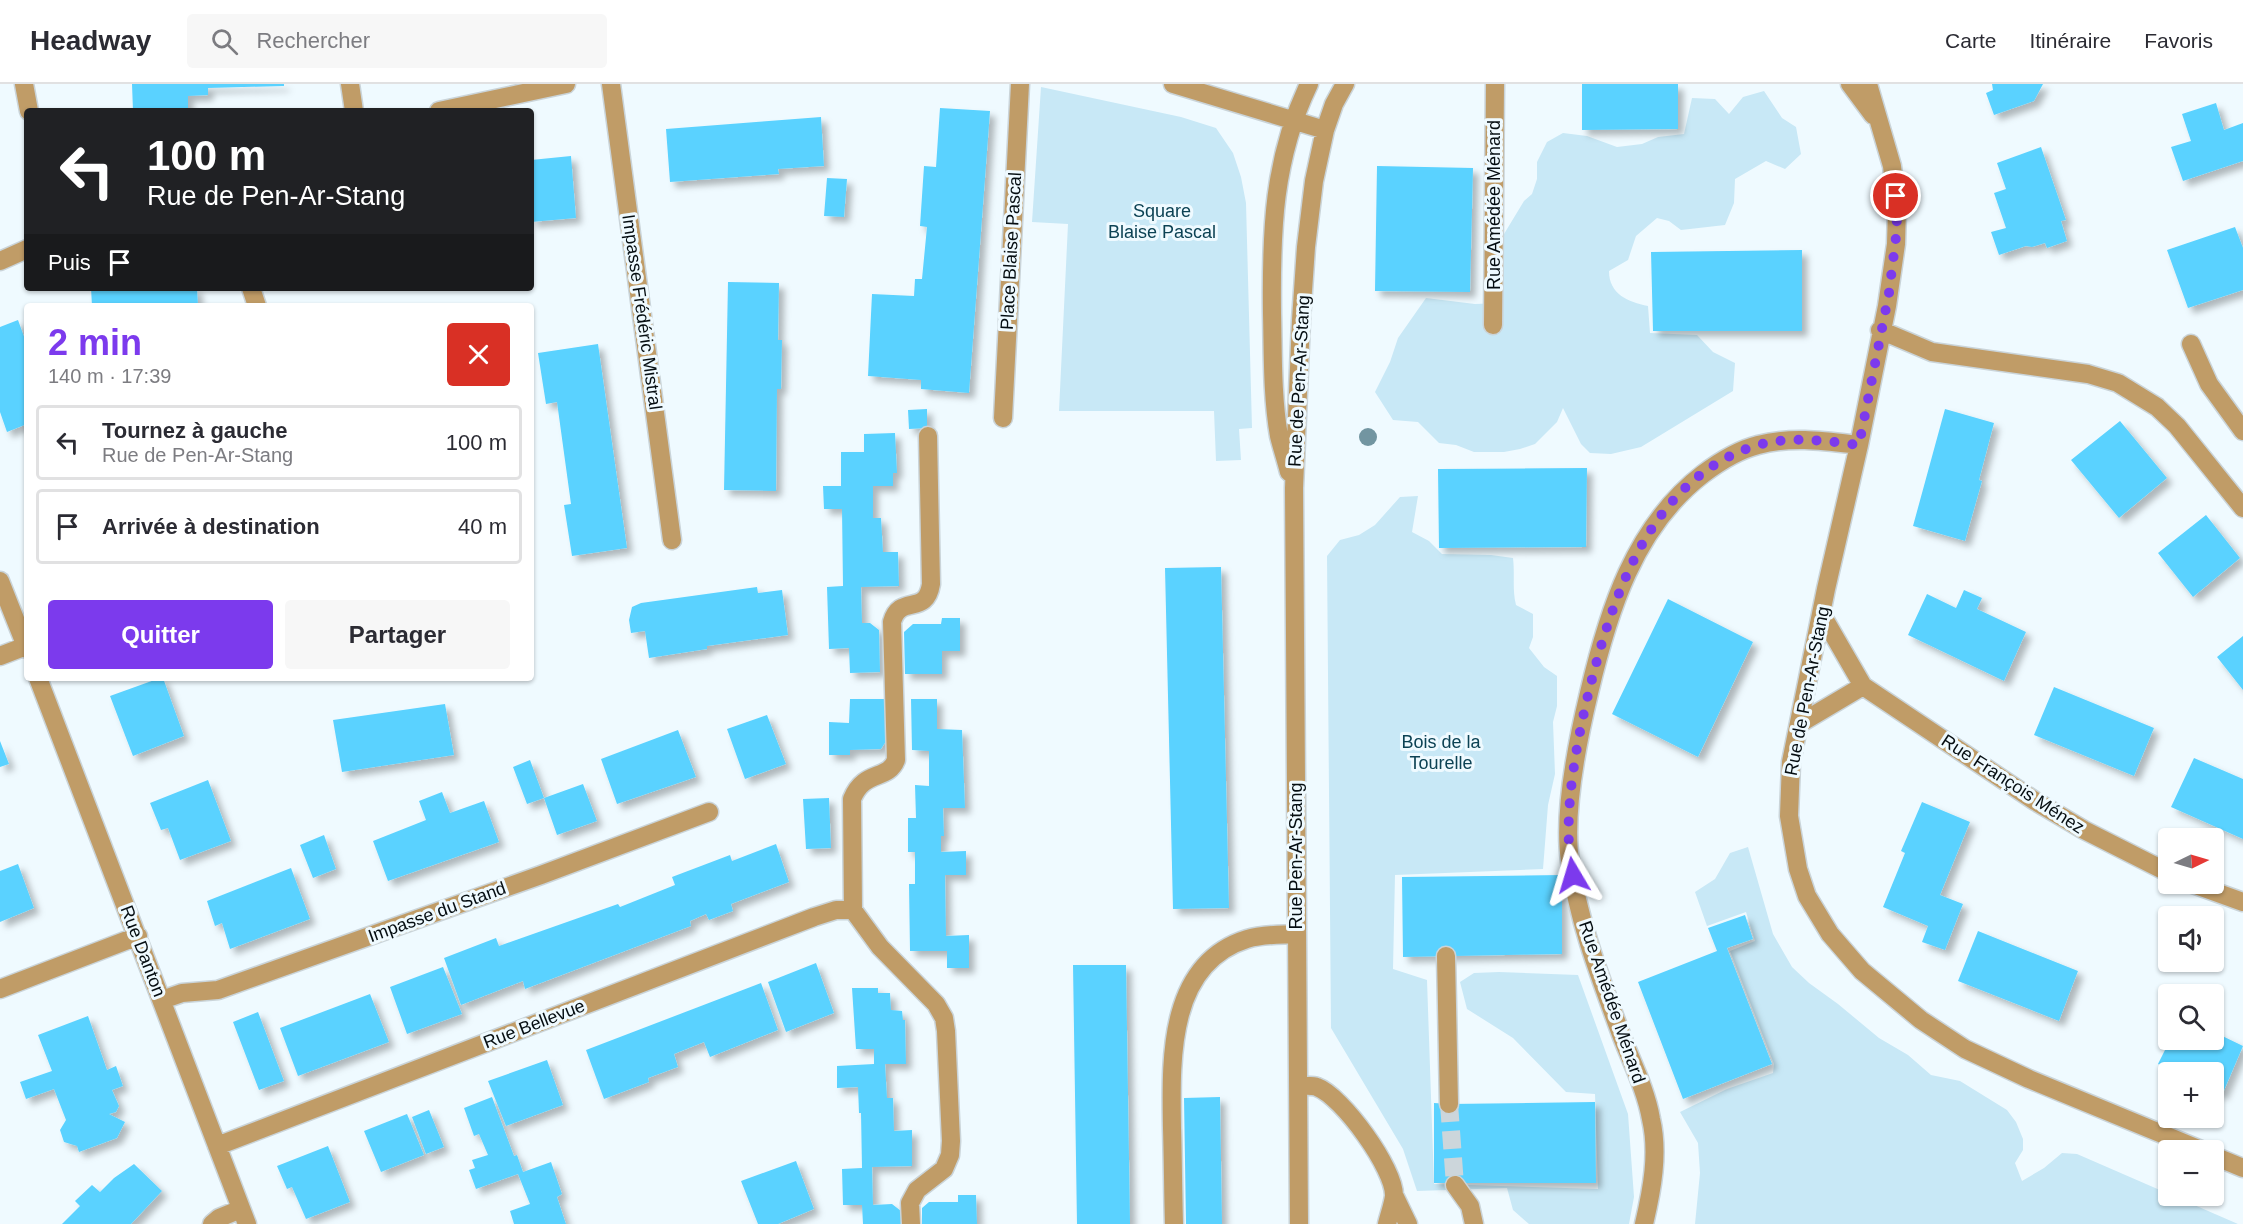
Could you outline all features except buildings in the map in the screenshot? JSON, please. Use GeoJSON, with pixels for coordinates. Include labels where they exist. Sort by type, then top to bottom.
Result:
{"type":"FeatureCollection","features":[{"type":"Feature","properties":{"kind":"street"},"geometry":{"type":"LineString","coordinates":[[24,84],[28,108]]}},
{"type":"Feature","properties":{"kind":"street"},"geometry":{"type":"LineString","coordinates":[[350,84],[354,108]]}},
{"type":"Feature","properties":{"kind":"street"},"geometry":{"type":"LineString","coordinates":[[453,108],[566,84]]}},
{"type":"Feature","properties":{"kind":"street","name":"Impasse Frédéric Mistral"},"geometry":{"type":"LineString","coordinates":[[611,84],[672,540]]}},
{"type":"Feature","properties":{"kind":"street","name":"Place Blaise Pascal"},"geometry":{"type":"LineString","coordinates":[[1003,418],[1020,84]]}},
{"type":"Feature","properties":{"kind":"street"},"geometry":{"type":"LineString","coordinates":[[1173,84],[1325,130]]}},
{"type":"Feature","properties":{"kind":"street","name":"Rue de Pen-Ar-Stang"},"geometry":{"type":"LineString","coordinates":[[1294,488],[1280,437],[1274,387],[1272,281],[1275,202],[1279,172],[1293,121],[1309,84]]}},
{"type":"Feature","properties":{"kind":"street","name":"Rue de Pen-Ar-Stang"},"geometry":{"type":"LineString","coordinates":[[1294,488],[1306,247],[1314,182],[1325,130],[1334,104],[1345,84]]}},
{"type":"Feature","properties":{"kind":"street","name":"Rue Amédée Ménard"},"geometry":{"type":"LineString","coordinates":[[1493,325],[1495,84]]}},
{"type":"Feature","properties":{"kind":"street","name":"Rue de Pen-Ar-Stang"},"geometry":{"type":"LineString","coordinates":[[1850,84],[1877,121]]}},
{"type":"Feature","properties":{"kind":"street","name":"Rue de Pen-Ar-Stang"},"geometry":{"type":"LineString","coordinates":[[1868,84],[1892,166],[1897,209],[1894,253],[1887,306],[1880,330],[1859,445],[1828,580],[1791,762],[1788,783],[1789,816],[1798,869],[1807,896],[1830,934],[1849,957],[1904,1007],[1965,1048],[2075,1099],[2176,1140]]}},
{"type":"Feature","properties":{"kind":"street"},"geometry":{"type":"LineString","coordinates":[[0,261],[24,250]]}},
{"type":"Feature","properties":{"kind":"street"},"geometry":{"type":"LineString","coordinates":[[1880,330],[1932,352],[2088,374],[2118,383],[2157,408],[2177,426],[2243,508]]}},
{"type":"Feature","properties":{"kind":"street"},"geometry":{"type":"LineString","coordinates":[[2191,344],[2210,384],[2243,431]]}},
{"type":"Feature","properties":{"kind":"street"},"geometry":{"type":"LineString","coordinates":[[910,1224],[910,1203],[917,1190],[944,1169],[950,1155],[944,1018],[936,1004],[879,947],[853,910],[852,799],[857,786],[867,779],[888,771],[894,766],[896,760],[892,622],[895,612],[904,606],[923,602],[930,595],[928,436]]}},
{"type":"Feature","properties":{"kind":"street","name":"Rue Amédée Ménard"},"geometry":{"type":"LineString","coordinates":[[1644,1224],[1655,1156],[1652,1119],[1587,936],[1569,860],[1569,824],[1577,752],[1584,712],[1601,646],[1625,576],[1636,554],[1661,515],[1693,482],[1712,467],[1756,445],[1796,439],[1859,445]]}},
{"type":"Feature","properties":{"kind":"street","name":"Rue Pen-Ar-Stang"},"geometry":{"type":"LineString","coordinates":[[1294,488],[1299,1224]]}},
{"type":"Feature","properties":{"kind":"street"},"geometry":{"type":"LineString","coordinates":[[0,580],[24,640]]}},
{"type":"Feature","properties":{"kind":"street","name":"Rue François Ménez"},"geometry":{"type":"LineString","coordinates":[[1822,615],[1863,686],[2035,801],[2084,830],[2158,867]]}},
{"type":"Feature","properties":{"kind":"street"},"geometry":{"type":"LineString","coordinates":[[0,656],[24,648]]}},
{"type":"Feature","properties":{"kind":"street","name":"Rue Danton"},"geometry":{"type":"LineString","coordinates":[[39,681],[244,1217]]}},
{"type":"Feature","properties":{"kind":"street"},"geometry":{"type":"LineString","coordinates":[[1799,724],[1863,686]]}},
{"type":"Feature","properties":{"kind":"street","name":"Impasse du Stand"},"geometry":{"type":"LineString","coordinates":[[162,1000],[182,993],[218,990],[542,875],[710,812]]}},
{"type":"Feature","properties":{"kind":"street"},"geometry":{"type":"LineString","coordinates":[[2221,894],[2243,902]]}},
{"type":"Feature","properties":{"kind":"street","name":"Rue Bellevue"},"geometry":{"type":"LineString","coordinates":[[217,1146],[814,917],[836,910],[853,910]]}},
{"type":"Feature","properties":{"kind":"street"},"geometry":{"type":"LineString","coordinates":[[1174,1224],[1172,1073],[1181,1008],[1199,974],[1228,948],[1245,939],[1263,935],[1297,934]]}},
{"type":"Feature","properties":{"kind":"street"},"geometry":{"type":"LineString","coordinates":[[0,989],[138,936]]}},
{"type":"Feature","properties":{"kind":"street"},"geometry":{"type":"LineString","coordinates":[[1446,956],[1449,1104]]}},
{"type":"Feature","properties":{"kind":"street"},"geometry":{"type":"LineString","coordinates":[[1298,1086],[1316,1086],[1331,1096],[1350,1115],[1371,1143],[1384,1167],[1408,1224]]}},
{"type":"Feature","properties":{"kind":"street"},"geometry":{"type":"LineString","coordinates":[[2224,1160],[2243,1168]]}},
{"type":"Feature","properties":{"kind":"street"},"geometry":{"type":"LineString","coordinates":[[1455,1185],[1470,1206],[1474,1224]]}},
{"type":"Feature","properties":{"kind":"street"},"geometry":{"type":"LineString","coordinates":[[1387,1224],[1394,1195]]}},
{"type":"Feature","properties":{"kind":"street"},"geometry":{"type":"LineString","coordinates":[[212,1224],[219,1218],[244,1217]]}},
{"type":"Feature","properties":{"kind":"green space","name":"Square Blaise Pascal"},"geometry":{"type":"Polygon","coordinates":[[[1041,87],[1181,117],[1216,128],[1233,153],[1246,203],[1252,428],[1239,429],[1241,460],[1216,461],[1214,411],[1059,411],[1068,224],[1032,222],[1041,87]]]}},
{"type":"Feature","properties":{"kind":"green space"},"geometry":{"type":"Polygon","coordinates":[[[1764,91],[1782,118],[1796,127],[1801,154],[1785,169],[1766,161],[1735,179],[1734,203],[1725,225],[1681,230],[1669,221],[1657,218],[1636,236],[1628,260],[1609,271],[1612,286],[1621,296],[1648,306],[1650,333],[1697,335],[1713,352],[1735,363],[1733,391],[1641,447],[1611,454],[1590,453],[1581,444],[1563,408],[1557,422],[1535,444],[1504,452],[1474,452],[1456,445],[1439,443],[1418,422],[1393,420],[1375,392],[1390,362],[1398,338],[1426,298],[1475,304],[1501,303],[1504,234],[1524,201],[1532,194],[1537,179],[1537,162],[1547,142],[1563,133],[1587,136],[1617,147],[1642,144],[1658,137],[1684,134],[1692,98],[1715,99],[1729,114],[1743,97],[1764,91]]]}},
{"type":"Feature","properties":{"kind":"green space","name":"Bois de la Tourelle"},"geometry":{"type":"Polygon","coordinates":[[[1418,496],[1412,532],[1429,541],[1442,554],[1513,558],[1516,605],[1533,614],[1533,637],[1529,648],[1544,667],[1557,676],[1557,706],[1553,722],[1555,774],[1548,805],[1543,869],[1395,875],[1393,969],[1427,980],[1434,1184],[1598,1189],[1595,1094],[1566,1092],[1513,1038],[1467,1009],[1460,982],[1474,973],[1578,975],[1628,1114],[1634,1197],[1629,1224],[1529,1224],[1513,1210],[1507,1188],[1417,1191],[1403,1149],[1331,1028],[1327,556],[1340,540],[1359,535],[1375,525],[1400,497],[1418,496]]]}},
{"type":"Feature","properties":{"kind":"green space"},"geometry":{"type":"Polygon","coordinates":[[[1748,847],[1773,934],[1792,967],[1809,983],[1879,1038],[1908,1055],[1931,1075],[1960,1081],[2007,1110],[2016,1122],[2023,1139],[2023,1150],[2015,1163],[2022,1181],[2044,1168],[2062,1153],[2077,1154],[2158,1189],[2158,1206],[2197,1206],[2238,1224],[1695,1224],[1700,1173],[1698,1143],[1680,1112],[1727,1089],[1773,1073],[1774,1064],[1730,951],[1755,941],[1746,912],[1707,926],[1695,892],[1715,879],[1730,853],[1748,847]]]}},
{"type":"Feature","properties":{"kind":"tunnel"},"geometry":{"type":"LineString","coordinates":[[1449,1104],[1455,1185]]}},
{"type":"Feature","properties":{"kind":"route"},"geometry":{"type":"LineString","coordinates":[[1573,875],[1569,860],[1569,824],[1577,752],[1599,651],[1625,576],[1661,515],[1678,496],[1712,467],[1756,445],[1778,441],[1796,439],[1859,445],[1889,293],[1896,244],[1896,196]]}}]}
